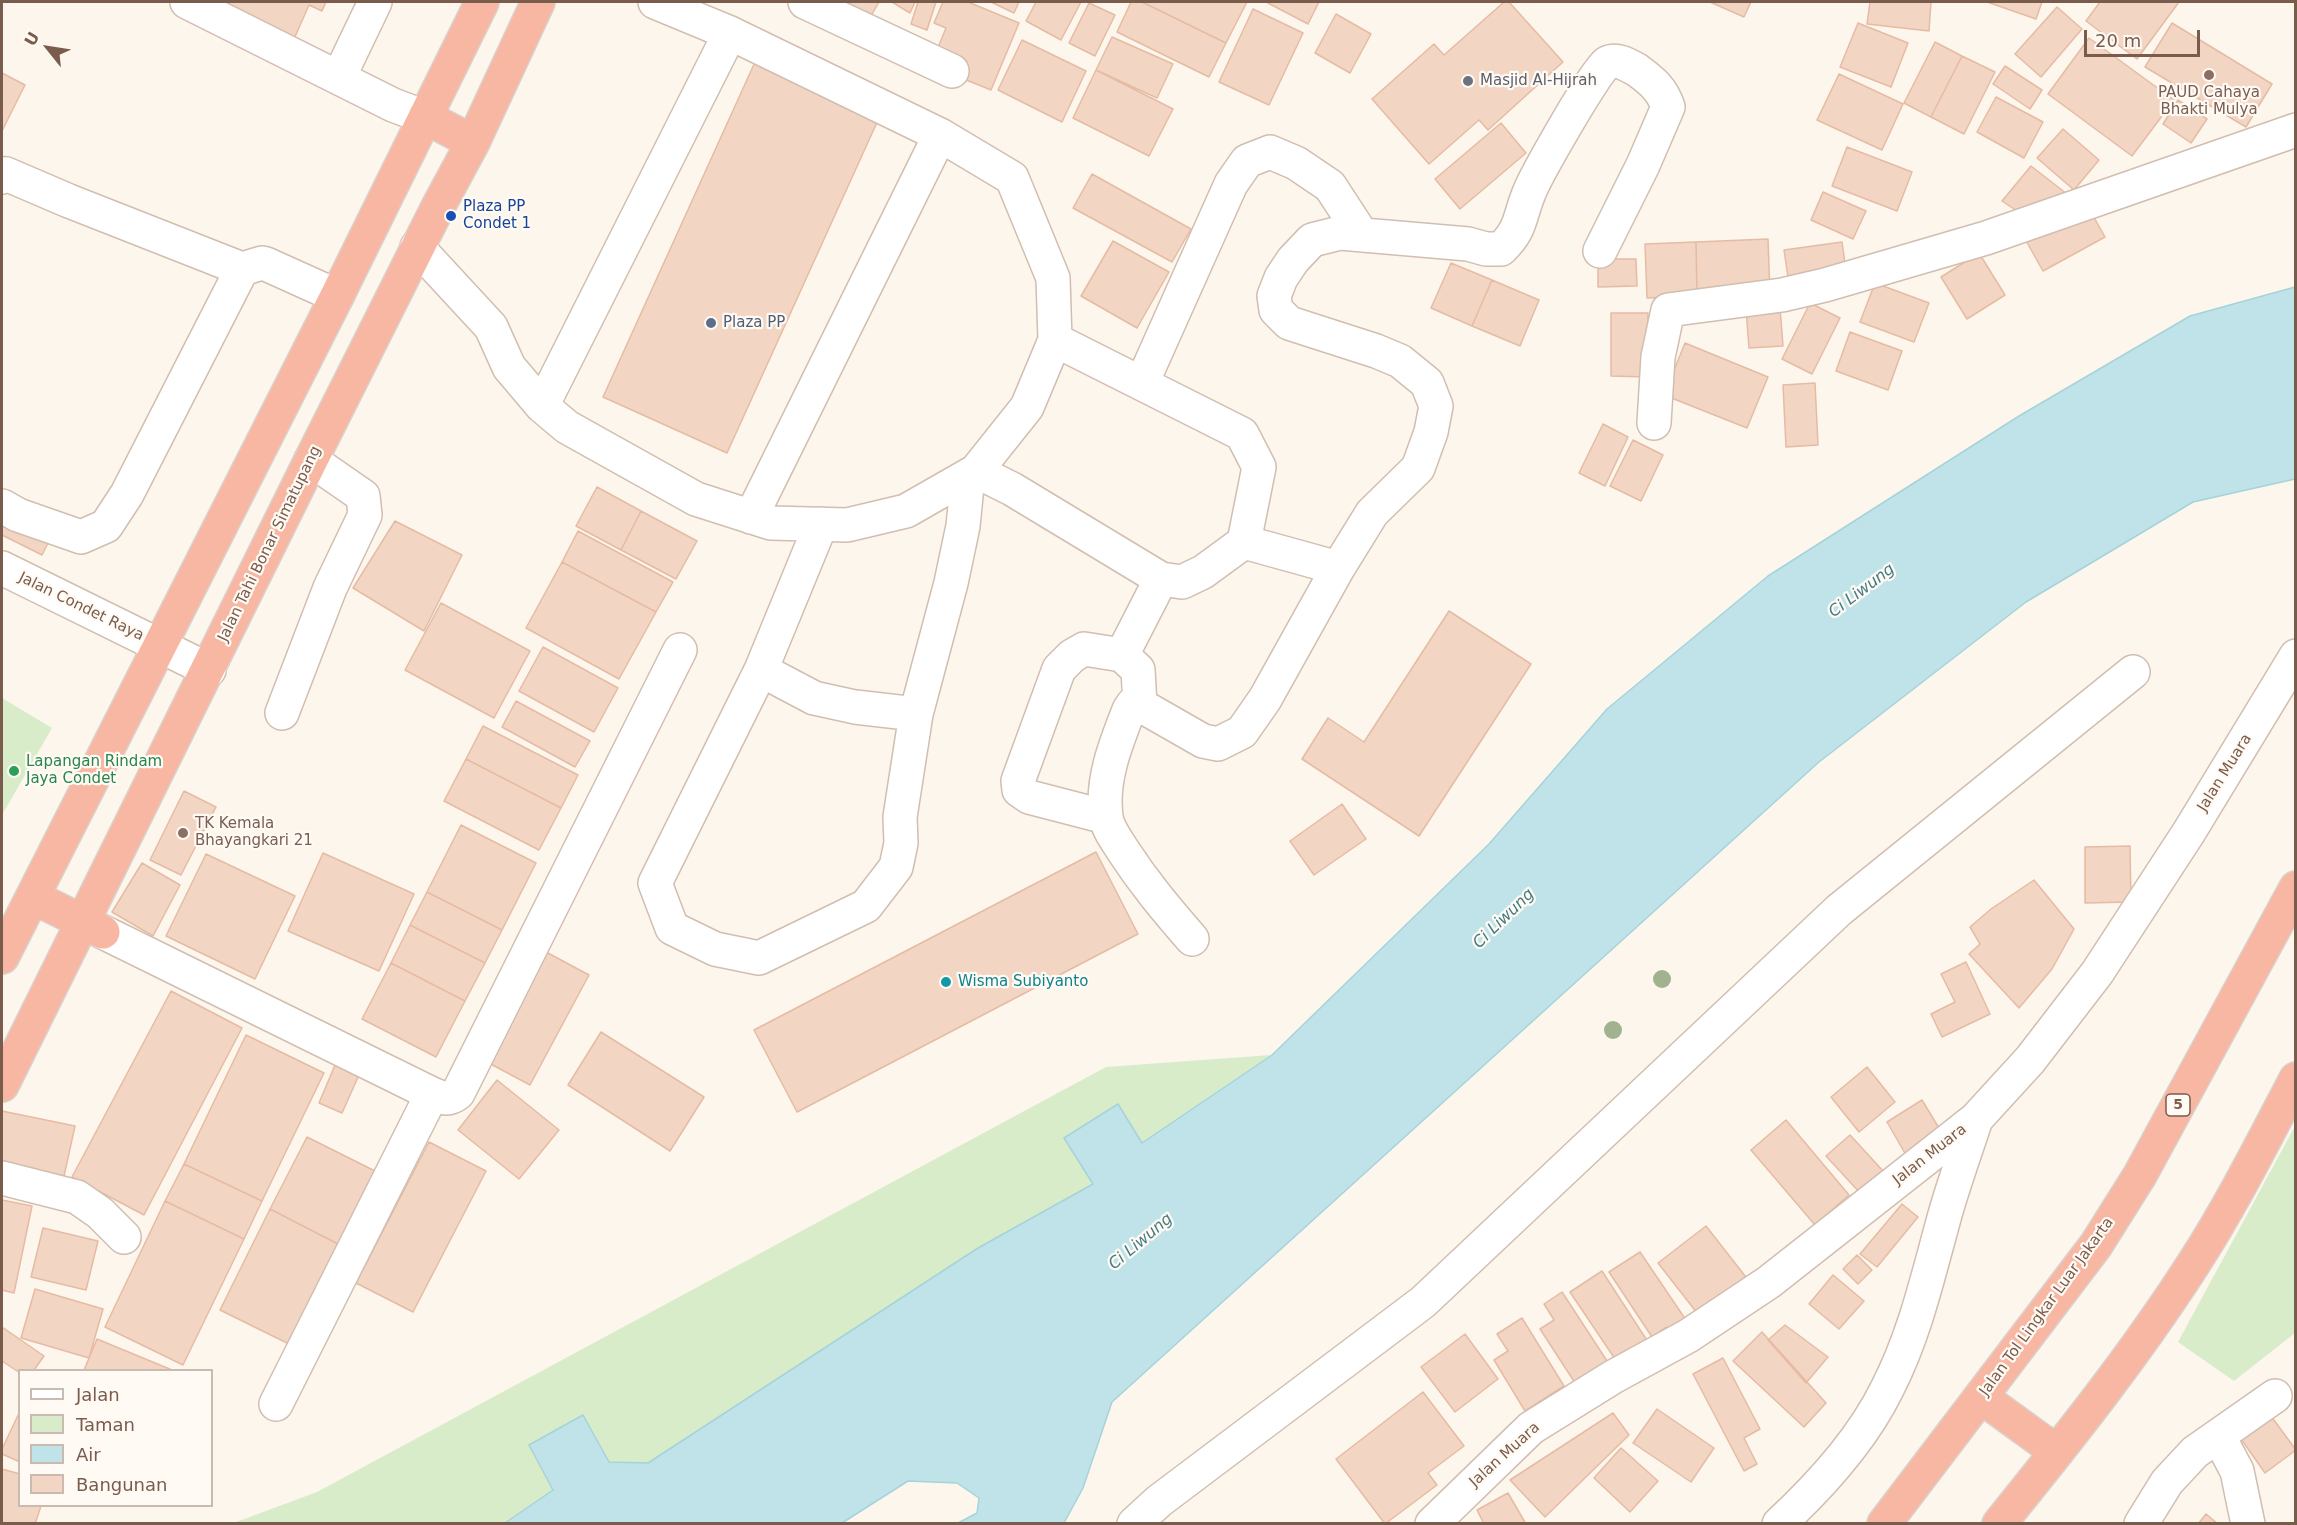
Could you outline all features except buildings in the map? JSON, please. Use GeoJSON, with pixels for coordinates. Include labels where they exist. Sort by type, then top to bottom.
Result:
{"type":"FeatureCollection","features":[{"type":"Feature","properties":{"kind":"highway"},"geometry":{"type":"LineString","coordinates":[[2,957],[337,296],[482,2]]}},
{"type":"Feature","properties":{"kind":"highway","name":"Jalan Tahi Bonar Simatupang"},"geometry":{"type":"LineString","coordinates":[[2,1085],[93,926],[208,670],[417,248],[473,142],[538,2]]}},
{"type":"Feature","properties":{"kind":"highway"},"geometry":{"type":"LineString","coordinates":[[425,117],[473,142]]}},
{"type":"Feature","properties":{"kind":"highway","name":"Jalan Tol Lingkar Luar Jakarta"},"geometry":{"type":"LineString","coordinates":[[1884,1524],[2096,1245],[2140,1175],[2295,888]]}},
{"type":"Feature","properties":{"kind":"highway"},"geometry":{"type":"LineString","coordinates":[[33,897],[93,926]]}},
{"type":"Feature","properties":{"kind":"highway"},"geometry":{"type":"LineString","coordinates":[[1999,1524],[2139,1344],[2193,1264],[2249,1170],[2295,1079]]}},
{"type":"Feature","properties":{"kind":"highway"},"geometry":{"type":"LineString","coordinates":[[1981,1397],[2057,1452]]}},
{"type":"Feature","properties":{"kind":"street"},"geometry":{"type":"LineString","coordinates":[[187,2],[393,105],[425,117]]}},
{"type":"Feature","properties":{"kind":"street"},"geometry":{"type":"LineString","coordinates":[[339,77],[375,2]]}},
{"type":"Feature","properties":{"kind":"street"},"geometry":{"type":"LineString","coordinates":[[417,248],[491,327],[509,367],[542,406],[567,426],[696,499],[771,523],[847,525],[906,512],[972,473],[1027,407],[1055,340],[1053,278],[1012,178],[940,135],[730,33],[655,2]]}},
{"type":"Feature","properties":{"kind":"street"},"geometry":{"type":"LineString","coordinates":[[805,2],[952,71]]}},
{"type":"Feature","properties":{"kind":"street"},"geometry":{"type":"LineString","coordinates":[[542,406],[730,33]]}},
{"type":"Feature","properties":{"kind":"street"},"geometry":{"type":"LineString","coordinates":[[1192,939],[1145,885],[1113,835],[1106,817],[1109,770],[1131,706],[1140,705],[1203,741],[1218,744],[1242,732],[1265,699],[1338,568],[1372,513],[1418,468],[1431,432],[1436,406],[1427,383],[1400,361],[1289,323],[1276,310],[1274,296],[1281,278],[1293,260],[1312,240],[1340,233],[1501,249],[1517,229],[1529,192],[1591,82],[1607,63],[1616,61],[1626,64],[1653,81],[1664,94],[1668,108],[1643,165],[1600,251]]}},
{"type":"Feature","properties":{"kind":"street"},"geometry":{"type":"LineString","coordinates":[[1654,423],[1658,357],[1668,310],[1782,295],[1825,285],[1986,238],[2295,130]]}},
{"type":"Feature","properties":{"kind":"street"},"geometry":{"type":"LineString","coordinates":[[752,517],[940,135]]}},
{"type":"Feature","properties":{"kind":"street"},"geometry":{"type":"LineString","coordinates":[[1142,383],[1231,184],[1247,161],[1270,152],[1296,163],[1330,186],[1362,235]]}},
{"type":"Feature","properties":{"kind":"street"},"geometry":{"type":"LineString","coordinates":[[2,177],[6,174],[242,269],[266,264],[337,296]]}},
{"type":"Feature","properties":{"kind":"street"},"geometry":{"type":"LineString","coordinates":[[2,506],[18,515],[81,537],[106,526],[127,494],[242,269]]}},
{"type":"Feature","properties":{"kind":"street"},"geometry":{"type":"LineString","coordinates":[[972,473],[1012,489],[1161,579],[1182,582],[1203,572],[1244,542],[1259,467],[1242,434],[1055,340]]}},
{"type":"Feature","properties":{"kind":"street"},"geometry":{"type":"LineString","coordinates":[[282,712],[330,588],[365,515],[363,496],[311,460]]}},
{"type":"Feature","properties":{"kind":"street"},"geometry":{"type":"LineString","coordinates":[[821,524],[761,670],[655,883],[672,928],[715,949],[759,958],[866,906],[896,867],[901,843],[900,817],[916,714],[951,583],[972,473]]}},
{"type":"Feature","properties":{"kind":"street"},"geometry":{"type":"LineString","coordinates":[[1244,542],[1338,568]]}},
{"type":"Feature","properties":{"kind":"street","name":"Jalan Condet Raya"},"geometry":{"type":"LineString","coordinates":[[2,568],[208,670]]}},
{"type":"Feature","properties":{"kind":"street"},"geometry":{"type":"LineString","coordinates":[[1122,655],[1161,579]]}},
{"type":"Feature","properties":{"kind":"street"},"geometry":{"type":"LineString","coordinates":[[93,926],[432,1094],[448,1098],[458,1093],[680,650]]}},
{"type":"Feature","properties":{"kind":"street"},"geometry":{"type":"LineString","coordinates":[[1106,817],[1029,796],[1020,790],[1018,781],[1059,669],[1072,656],[1084,650],[1122,655],[1138,670],[1140,705]]}},
{"type":"Feature","properties":{"kind":"street","name":"Jalan Muara"},"geometry":{"type":"LineString","coordinates":[[1432,1524],[1531,1428],[1613,1377],[1688,1336],[1769,1282],[1976,1119],[2030,1060],[2097,974],[2195,822],[2295,656]]}},
{"type":"Feature","properties":{"kind":"street"},"geometry":{"type":"LineString","coordinates":[[761,670],[814,698],[855,707],[916,714]]}},
{"type":"Feature","properties":{"kind":"street"},"geometry":{"type":"LineString","coordinates":[[1134,1524],[1159,1501],[1423,1302],[1839,910],[2133,672]]}},
{"type":"Feature","properties":{"kind":"street"},"geometry":{"type":"LineString","coordinates":[[276,1404],[432,1094]]}},
{"type":"Feature","properties":{"kind":"street"},"geometry":{"type":"LineString","coordinates":[[1779,1524],[1838,1462],[1866,1426],[1887,1389],[1914,1323],[1976,1119]]}},
{"type":"Feature","properties":{"kind":"street"},"geometry":{"type":"LineString","coordinates":[[2,1178],[77,1197],[100,1213],[124,1237]]}},
{"type":"Feature","properties":{"kind":"street"},"geometry":{"type":"LineString","coordinates":[[2141,1524],[2167,1482],[2195,1452],[2275,1396]]}},
{"type":"Feature","properties":{"kind":"street"},"geometry":{"type":"LineString","coordinates":[[2219,1437],[2237,1471],[2248,1524]]}},
{"type":"Feature","properties":{"kind":"green space","name":"Lapangan Rindam Jaya Condet"},"geometry":{"type":"Polygon","coordinates":[[[2,698],[52,728],[2,815],[2,698]]]}},
{"type":"Feature","properties":{"kind":"green space"},"geometry":{"type":"Polygon","coordinates":[[[1271,1055],[1142,1143],[1064,1138],[1093,1184],[978,1248],[648,1463],[608,1462],[554,1490],[505,1523],[231,1524],[317,1492],[1106,1067],[1271,1055]]]}},
{"type":"Feature","properties":{"kind":"green space"},"geometry":{"type":"Polygon","coordinates":[[[2295,1126],[2295,1333],[2234,1381],[2178,1342],[2295,1126]]]}},
{"type":"Feature","properties":{"kind":"water","name":"Ci Liwung"},"geometry":{"type":"Polygon","coordinates":[[[2295,287],[2295,479],[2193,502],[2026,602],[1819,762],[1112,1402],[1083,1488],[1064,1523],[958,1523],[977,1513],[979,1498],[957,1483],[908,1481],[842,1523],[505,1523],[553,1490],[529,1445],[583,1415],[609,1462],[648,1463],[978,1248],[1093,1184],[1064,1138],[1118,1104],[1142,1143],[1272,1055],[1489,844],[1607,709],[1768,576],[2019,416],[2190,316],[2295,287]]]}},
{"type":"Feature","properties":{"kind":"place","name":"PAUD Cahaya Bhakti Mulya"},"geometry":{"type":"Point","coordinates":[2209,75]}},
{"type":"Feature","properties":{"kind":"place","name":"Masjid Al-Hijrah"},"geometry":{"type":"Point","coordinates":[1468,81]}},
{"type":"Feature","properties":{"kind":"place","name":"Plaza PP Condet 1"},"geometry":{"type":"Point","coordinates":[451,216]}},
{"type":"Feature","properties":{"kind":"place","name":"Plaza PP"},"geometry":{"type":"Point","coordinates":[711,323]}},
{"type":"Feature","properties":{"kind":"place","name":"Lapangan Rindam Jaya Condet"},"geometry":{"type":"Point","coordinates":[14,771]}},
{"type":"Feature","properties":{"kind":"place","name":"TK Kemala Bhayangkari 21"},"geometry":{"type":"Point","coordinates":[183,833]}},
{"type":"Feature","properties":{"kind":"place","name":"Wisma Subiyanto"},"geometry":{"type":"Point","coordinates":[946,982]}}]}
